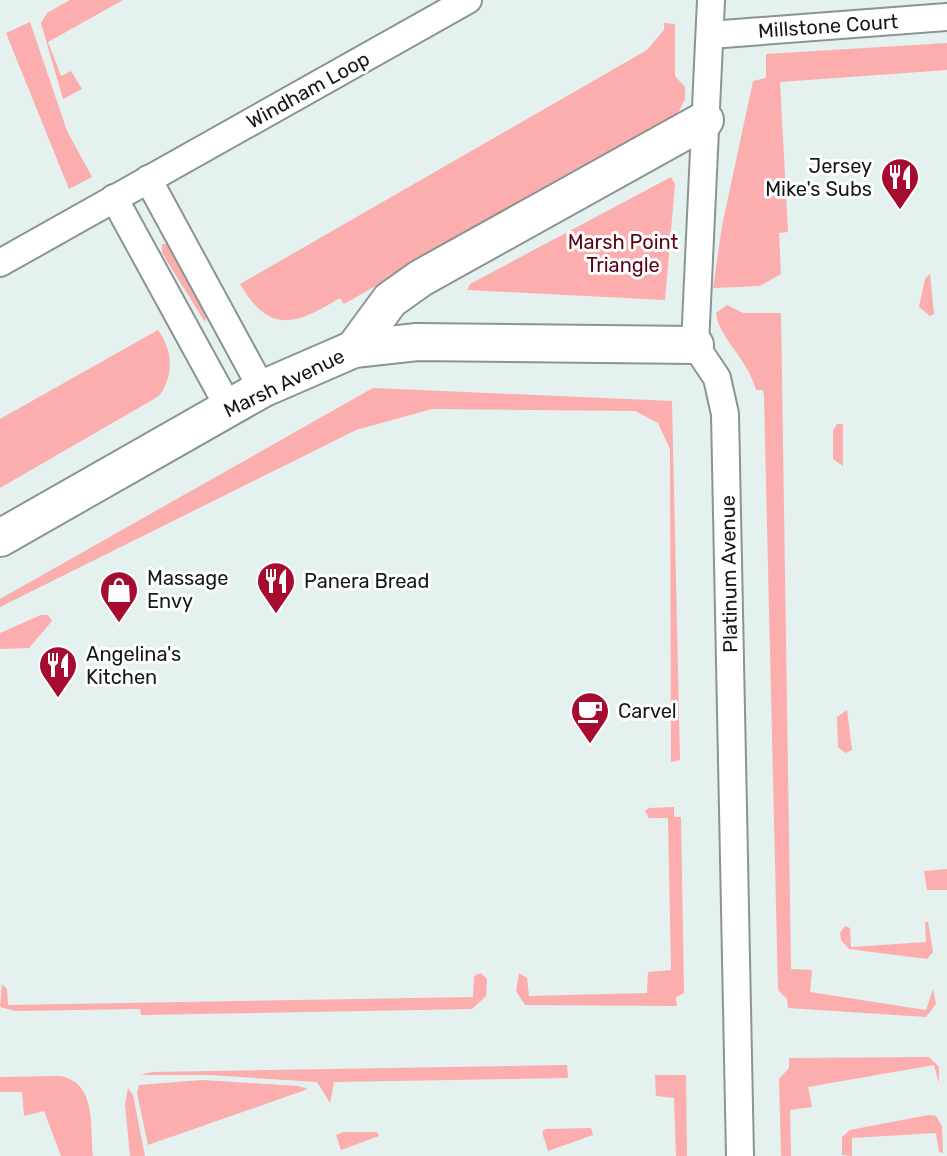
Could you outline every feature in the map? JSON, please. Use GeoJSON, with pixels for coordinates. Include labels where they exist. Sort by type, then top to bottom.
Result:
{"type":"FeatureCollection","features":[{"type":"Feature","properties":{"kind":"street","name":"Windham Loop"},"geometry":{"type":"LineString","coordinates":[[0,263],[468,0]]}},
{"type":"Feature","properties":{"kind":"street"},"geometry":{"type":"LineString","coordinates":[[695,345],[711,0]]}},
{"type":"Feature","properties":{"kind":"street","name":"Millstone Court"},"geometry":{"type":"LineString","coordinates":[[710,35],[947,17]]}},
{"type":"Feature","properties":{"kind":"street"},"geometry":{"type":"LineString","coordinates":[[354,349],[390,300],[421,278],[705,120]]}},
{"type":"Feature","properties":{"kind":"street"},"geometry":{"type":"LineString","coordinates":[[148,179],[262,389]]}},
{"type":"Feature","properties":{"kind":"street"},"geometry":{"type":"LineString","coordinates":[[114,198],[229,408]]}},
{"type":"Feature","properties":{"kind":"street","name":"Marsh Avenue"},"geometry":{"type":"LineString","coordinates":[[0,538],[262,389],[354,349],[417,342],[695,345]]}},
{"type":"Feature","properties":{"kind":"street","name":"Platinum Avenue"},"geometry":{"type":"LineString","coordinates":[[695,345],[717,378],[725,414],[740,1156]]}},
{"type":"Feature","properties":{"kind":"green space"},"geometry":{"type":"Polygon","coordinates":[[[70,0],[123,0],[48,42],[61,76],[71,71],[82,89],[63,99],[41,23],[47,13],[70,0]]]}},
{"type":"Feature","properties":{"kind":"green space"},"geometry":{"type":"Polygon","coordinates":[[[30,22],[67,131],[92,177],[69,189],[6,33],[30,22]]]}},
{"type":"Feature","properties":{"kind":"green space"},"geometry":{"type":"Polygon","coordinates":[[[664,23],[675,24],[675,76],[685,87],[685,99],[677,115],[344,304],[340,298],[296,319],[273,318],[262,312],[240,284],[647,50],[664,30],[664,23]]]}},
{"type":"Feature","properties":{"kind":"green space"},"geometry":{"type":"Polygon","coordinates":[[[947,43],[947,70],[780,82],[788,232],[779,233],[781,274],[760,286],[713,288],[722,226],[753,81],[766,78],[766,54],[947,43]]]}},
{"type":"Feature","properties":{"kind":"green space","name":"Marsh Point Triangle"},"geometry":{"type":"Polygon","coordinates":[[[671,177],[675,184],[665,300],[467,290],[470,284],[671,177]]]}},
{"type":"Feature","properties":{"kind":"green space"},"geometry":{"type":"Polygon","coordinates":[[[162,244],[168,244],[208,313],[205,322],[162,253],[162,244]]]}},
{"type":"Feature","properties":{"kind":"green space"},"geometry":{"type":"Polygon","coordinates":[[[930,274],[934,314],[930,316],[919,307],[925,279],[930,274]]]}},
{"type":"Feature","properties":{"kind":"green space"},"geometry":{"type":"Polygon","coordinates":[[[727,305],[743,313],[781,313],[791,969],[812,970],[810,992],[926,1010],[933,989],[936,1004],[926,1017],[788,1008],[787,999],[778,990],[764,397],[763,390],[756,390],[718,322],[716,313],[727,305]]]}},
{"type":"Feature","properties":{"kind":"green space"},"geometry":{"type":"Polygon","coordinates":[[[158,330],[167,346],[170,363],[167,380],[159,396],[0,488],[0,419],[158,330]]]}},
{"type":"Feature","properties":{"kind":"green space"},"geometry":{"type":"Polygon","coordinates":[[[373,388],[672,401],[680,760],[671,762],[670,449],[658,423],[635,411],[432,409],[356,430],[0,607],[0,599],[373,388]]]}},
{"type":"Feature","properties":{"kind":"green space"},"geometry":{"type":"Polygon","coordinates":[[[837,424],[843,424],[843,466],[833,459],[833,430],[837,424]]]}},
{"type":"Feature","properties":{"kind":"green space"},"geometry":{"type":"Polygon","coordinates":[[[41,615],[48,615],[52,621],[29,648],[0,649],[0,633],[41,615]]]}},
{"type":"Feature","properties":{"kind":"green space"},"geometry":{"type":"Polygon","coordinates":[[[847,710],[852,750],[845,753],[838,747],[837,717],[847,710]]]}},
{"type":"Feature","properties":{"kind":"green space"},"geometry":{"type":"Polygon","coordinates":[[[674,807],[674,817],[681,817],[684,993],[676,997],[677,1006],[525,1005],[516,991],[519,973],[527,978],[529,996],[647,993],[648,972],[671,970],[668,818],[649,818],[645,811],[649,808],[674,807]]]}},
{"type":"Feature","properties":{"kind":"green space"},"geometry":{"type":"Polygon","coordinates":[[[947,869],[947,890],[927,890],[924,871],[947,869]]]}},
{"type":"Feature","properties":{"kind":"green space"},"geometry":{"type":"Polygon","coordinates":[[[928,921],[933,952],[927,959],[849,949],[841,940],[840,933],[845,926],[850,928],[851,947],[926,942],[925,923],[928,921]]]}},
{"type":"Feature","properties":{"kind":"green space"},"geometry":{"type":"Polygon","coordinates":[[[481,973],[487,979],[486,996],[472,1009],[141,1015],[140,1009],[15,1011],[0,1007],[2,984],[7,989],[8,1005],[473,997],[474,976],[481,973]]]}},
{"type":"Feature","properties":{"kind":"green space"},"geometry":{"type":"Polygon","coordinates":[[[929,1057],[939,1067],[939,1083],[934,1065],[808,1087],[812,1107],[790,1110],[791,1156],[781,1156],[779,1079],[789,1068],[789,1058],[929,1057]]]}},
{"type":"Feature","properties":{"kind":"green space"},"geometry":{"type":"Polygon","coordinates":[[[567,1065],[568,1078],[334,1082],[330,1103],[317,1082],[209,1075],[141,1075],[152,1072],[567,1065]]]}},
{"type":"Feature","properties":{"kind":"green space"},"geometry":{"type":"Polygon","coordinates":[[[655,1075],[686,1075],[687,1156],[676,1156],[674,1098],[656,1096],[655,1075]]]}},
{"type":"Feature","properties":{"kind":"green space"},"geometry":{"type":"Polygon","coordinates":[[[59,1076],[71,1080],[86,1096],[93,1156],[61,1156],[44,1111],[24,1116],[22,1092],[0,1092],[0,1077],[59,1076]]]}},
{"type":"Feature","properties":{"kind":"green space"},"geometry":{"type":"Polygon","coordinates":[[[202,1080],[308,1089],[148,1145],[137,1093],[139,1085],[202,1080]]]}},
{"type":"Feature","properties":{"kind":"green space"},"geometry":{"type":"Polygon","coordinates":[[[128,1088],[133,1095],[145,1156],[130,1156],[125,1104],[128,1088]]]}},
{"type":"Feature","properties":{"kind":"green space"},"geometry":{"type":"Polygon","coordinates":[[[936,1116],[942,1126],[943,1153],[939,1152],[936,1133],[852,1138],[852,1156],[842,1155],[842,1137],[850,1130],[936,1116]]]}},
{"type":"Feature","properties":{"kind":"green space"},"geometry":{"type":"Polygon","coordinates":[[[591,1128],[593,1135],[548,1151],[542,1132],[546,1129],[591,1128]]]}},
{"type":"Feature","properties":{"kind":"green space"},"geometry":{"type":"Polygon","coordinates":[[[343,1132],[377,1132],[379,1136],[341,1150],[336,1135],[343,1132]]]}},
{"type":"Feature","properties":{"kind":"place","name":"Jersey Mike's Subs"},"geometry":{"type":"Point","coordinates":[900,211]}},
{"type":"Feature","properties":{"kind":"place","name":"Panera Bread"},"geometry":{"type":"Point","coordinates":[276,615]}},
{"type":"Feature","properties":{"kind":"place","name":"Massage Envy"},"geometry":{"type":"Point","coordinates":[119,624]}},
{"type":"Feature","properties":{"kind":"place","name":"Angelina's Kitchen"},"geometry":{"type":"Point","coordinates":[58,699]}},
{"type":"Feature","properties":{"kind":"place","name":"Carvel"},"geometry":{"type":"Point","coordinates":[590,745]}}]}
